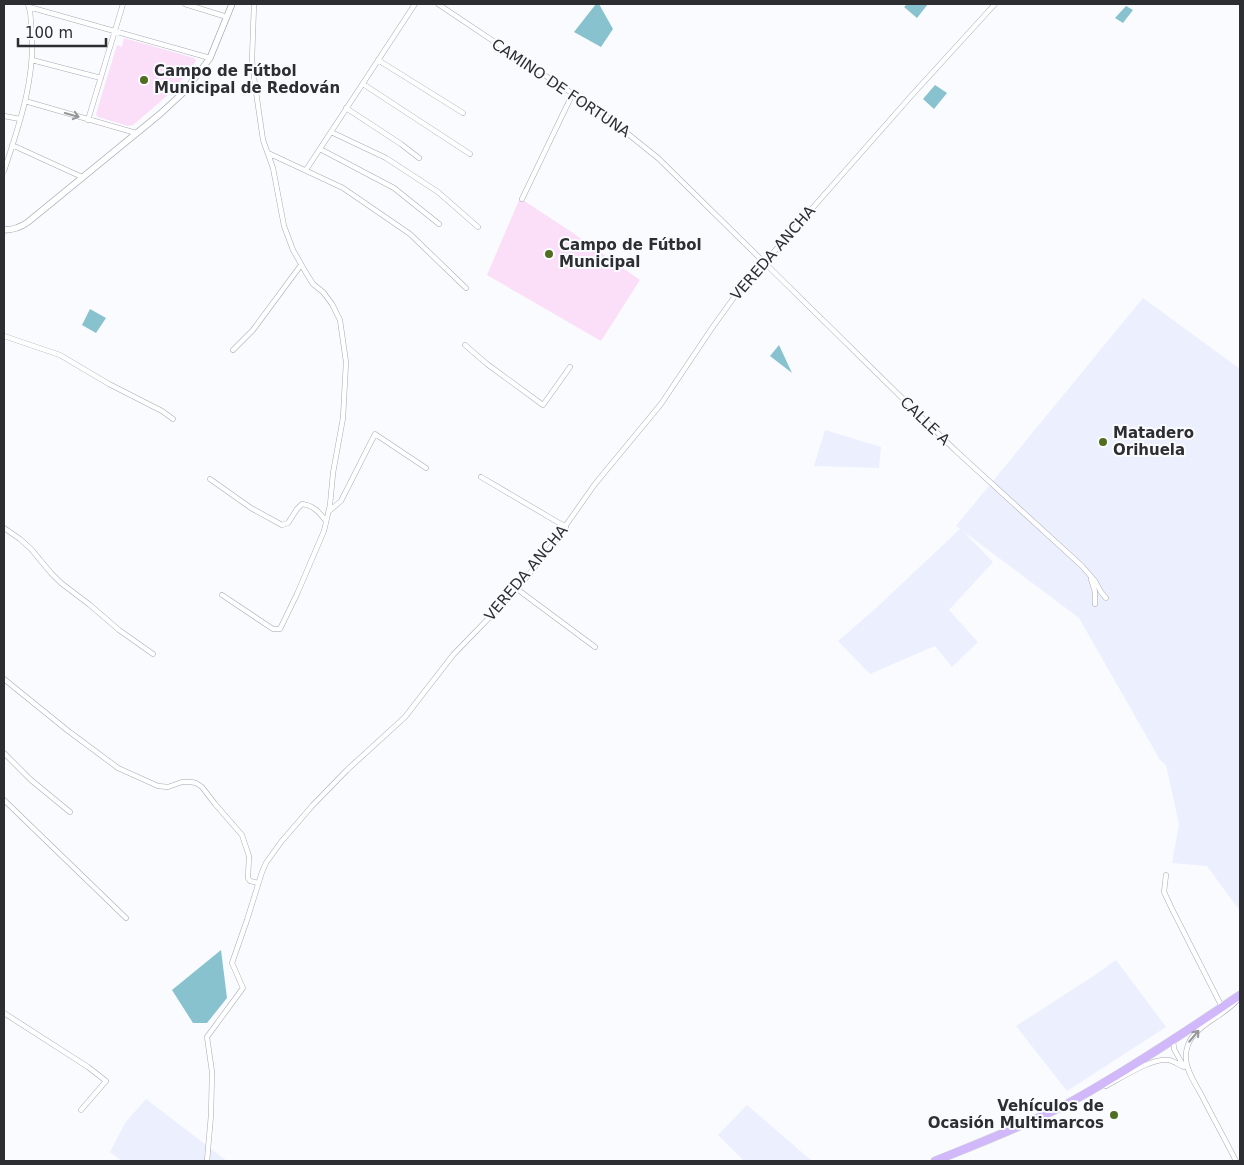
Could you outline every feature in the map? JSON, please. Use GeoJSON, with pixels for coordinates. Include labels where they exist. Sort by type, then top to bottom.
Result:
{"type":"FeatureCollection","features":[{"type":"Feature","properties":{"kind":"highway"},"geometry":{"type":"LineString","coordinates":[[935,1161],[1021,1126],[1066,1104],[1138,1063],[1240,996]]}},
{"type":"Feature","properties":{"kind":"street"},"geometry":{"type":"LineString","coordinates":[[88,120],[123,4]]}},
{"type":"Feature","properties":{"kind":"street"},"geometry":{"type":"LineString","coordinates":[[185,4],[228,17]]}},
{"type":"Feature","properties":{"kind":"street"},"geometry":{"type":"LineString","coordinates":[[4,230],[21,226],[160,114],[179,96],[210,58],[232,4]]}},
{"type":"Feature","properties":{"kind":"street"},"geometry":{"type":"LineString","coordinates":[[222,595],[274,629],[280,629],[320,540],[326,521],[343,418],[346,362],[340,320],[323,292],[313,284],[293,250],[284,226],[264,140],[252,60],[254,4]]}},
{"type":"Feature","properties":{"kind":"street"},"geometry":{"type":"LineString","coordinates":[[306,170],[415,4]]}},
{"type":"Feature","properties":{"kind":"street","name":"CAMINO DE FORTUNA"},"geometry":{"type":"LineString","coordinates":[[438,4],[598,110],[658,158],[764,263]]}},
{"type":"Feature","properties":{"kind":"street","name":"VEREDA ANCHA"},"geometry":{"type":"LineString","coordinates":[[207,1161],[212,1072],[207,1037],[243,988],[232,963],[258,883],[266,862],[272,853],[312,806],[347,770],[405,717],[453,655],[517,589],[566,527],[595,484],[661,404],[736,296],[912,95],[995,4]]}},
{"type":"Feature","properties":{"kind":"street"},"geometry":{"type":"LineString","coordinates":[[4,171],[25,101],[32,60],[33,41],[29,6],[210,58]]}},
{"type":"Feature","properties":{"kind":"street"},"geometry":{"type":"LineString","coordinates":[[32,60],[101,78]]}},
{"type":"Feature","properties":{"kind":"street"},"geometry":{"type":"LineString","coordinates":[[378,60],[463,112]]}},
{"type":"Feature","properties":{"kind":"street"},"geometry":{"type":"LineString","coordinates":[[363,84],[470,154]]}},
{"type":"Feature","properties":{"kind":"street"},"geometry":{"type":"LineString","coordinates":[[522,199],[573,93]]}},
{"type":"Feature","properties":{"kind":"street"},"geometry":{"type":"LineString","coordinates":[[25,101],[136,133]]}},
{"type":"Feature","properties":{"kind":"street"},"geometry":{"type":"LineString","coordinates":[[346,108],[402,144],[419,158]]}},
{"type":"Feature","properties":{"kind":"street"},"geometry":{"type":"LineString","coordinates":[[4,116],[20,119]]}},
{"type":"Feature","properties":{"kind":"street"},"geometry":{"type":"LineString","coordinates":[[331,132],[386,158],[438,192],[478,227]]}},
{"type":"Feature","properties":{"kind":"street"},"geometry":{"type":"LineString","coordinates":[[12,145],[82,177]]}},
{"type":"Feature","properties":{"kind":"street"},"geometry":{"type":"LineString","coordinates":[[320,149],[394,188],[439,224]]}},
{"type":"Feature","properties":{"kind":"street"},"geometry":{"type":"LineString","coordinates":[[268,153],[343,188],[410,234],[466,288]]}},
{"type":"Feature","properties":{"kind":"street","name":"CALLE A"},"geometry":{"type":"LineString","coordinates":[[764,263],[955,450],[1082,566],[1096,581],[1106,598]]}},
{"type":"Feature","properties":{"kind":"street"},"geometry":{"type":"LineString","coordinates":[[232,350],[253,330],[301,265]]}},
{"type":"Feature","properties":{"kind":"street"},"geometry":{"type":"LineString","coordinates":[[4,336],[60,355],[109,384],[162,411],[173,419]]}},
{"type":"Feature","properties":{"kind":"street"},"geometry":{"type":"LineString","coordinates":[[465,345],[487,364],[543,405],[570,367]]}},
{"type":"Feature","properties":{"kind":"street"},"geometry":{"type":"LineString","coordinates":[[328,512],[341,501],[375,434],[426,468]]}},
{"type":"Feature","properties":{"kind":"street"},"geometry":{"type":"LineString","coordinates":[[481,477],[566,527]]}},
{"type":"Feature","properties":{"kind":"street"},"geometry":{"type":"LineString","coordinates":[[210,479],[251,508],[282,525],[288,523],[302,504],[308,504],[318,511],[326,521]]}},
{"type":"Feature","properties":{"kind":"street"},"geometry":{"type":"LineString","coordinates":[[4,528],[31,549],[45,567],[61,582],[119,630],[154,654]]}},
{"type":"Feature","properties":{"kind":"street"},"geometry":{"type":"LineString","coordinates":[[1090,575],[1095,592],[1095,604]]}},
{"type":"Feature","properties":{"kind":"street"},"geometry":{"type":"LineString","coordinates":[[517,589],[595,647]]}},
{"type":"Feature","properties":{"kind":"street"},"geometry":{"type":"LineString","coordinates":[[4,679],[118,768],[158,786],[168,787],[185,782],[196,783],[202,787],[214,804],[242,835],[249,856],[248,878],[250,881],[258,883]]}},
{"type":"Feature","properties":{"kind":"street"},"geometry":{"type":"LineString","coordinates":[[4,753],[31,780],[70,812]]}},
{"type":"Feature","properties":{"kind":"street"},"geometry":{"type":"LineString","coordinates":[[4,800],[126,918]]}},
{"type":"Feature","properties":{"kind":"street"},"geometry":{"type":"LineString","coordinates":[[1166,875],[1164,892],[1222,1007]]}},
{"type":"Feature","properties":{"kind":"street"},"geometry":{"type":"LineString","coordinates":[[1236,1161],[1187,1067],[1186,1059],[1188,1043],[1193,1035],[1234,1005],[1240,996]]}},
{"type":"Feature","properties":{"kind":"street"},"geometry":{"type":"LineString","coordinates":[[4,1013],[88,1067],[106,1081],[81,1110]]}},
{"type":"Feature","properties":{"kind":"street"},"geometry":{"type":"LineString","coordinates":[[1173,1040],[1174,1049],[1194,1081]]}},
{"type":"Feature","properties":{"kind":"street"},"geometry":{"type":"LineString","coordinates":[[1083,1094],[1102,1088],[1145,1064],[1168,1060],[1184,1067]]}},
{"type":"Feature","properties":{"kind":"shaded area","name":"Campo de Fútbol Municipal de Redován"},"geometry":{"type":"Polygon","coordinates":[[[124,38],[194,58],[196,61],[167,96],[133,125],[128,126],[98,117],[96,114],[117,45],[122,47],[124,38]]]}},
{"type":"Feature","properties":{"kind":"shaded area","name":"Campo de Fútbol Municipal"},"geometry":{"type":"Polygon","coordinates":[[[520,198],[640,280],[601,341],[487,275],[520,198]]]}},
{"type":"Feature","properties":{"kind":"shaded area"},"geometry":{"type":"Polygon","coordinates":[[[1143,298],[1240,369],[1240,911],[1207,866],[1172,863],[1179,824],[1166,765],[1160,760],[1079,618],[963,531],[993,562],[949,610],[978,642],[952,667],[935,646],[870,674],[838,641],[960,529],[956,526],[1143,298]]]}},
{"type":"Feature","properties":{"kind":"shaded area"},"geometry":{"type":"Polygon","coordinates":[[[825,430],[881,447],[879,468],[814,466],[825,430]]]}},
{"type":"Feature","properties":{"kind":"shaded area"},"geometry":{"type":"Polygon","coordinates":[[[1116,960],[1166,1027],[1067,1091],[1016,1026],[1116,960]]]}},
{"type":"Feature","properties":{"kind":"shaded area"},"geometry":{"type":"Polygon","coordinates":[[[146,1099],[227,1161],[122,1161],[110,1152],[125,1123],[146,1099]]]}},
{"type":"Feature","properties":{"kind":"shaded area"},"geometry":{"type":"Polygon","coordinates":[[[747,1105],[812,1161],[744,1161],[718,1135],[747,1105]]]}},
{"type":"Feature","properties":{"kind":"water"},"geometry":{"type":"Polygon","coordinates":[[[596,4],[599,4],[613,29],[601,47],[574,32],[596,4]]]}},
{"type":"Feature","properties":{"kind":"water"},"geometry":{"type":"Polygon","coordinates":[[[907,4],[928,4],[917,18],[904,7],[907,4]]]}},
{"type":"Feature","properties":{"kind":"water"},"geometry":{"type":"Polygon","coordinates":[[[1126,6],[1133,10],[1123,23],[1115,18],[1126,6]]]}},
{"type":"Feature","properties":{"kind":"water"},"geometry":{"type":"Polygon","coordinates":[[[935,85],[947,93],[934,109],[923,99],[935,85]]]}},
{"type":"Feature","properties":{"kind":"water"},"geometry":{"type":"Polygon","coordinates":[[[90,309],[106,318],[96,333],[82,325],[90,309]]]}},
{"type":"Feature","properties":{"kind":"water"},"geometry":{"type":"Polygon","coordinates":[[[779,345],[792,373],[770,356],[779,345]]]}},
{"type":"Feature","properties":{"kind":"water"},"geometry":{"type":"Polygon","coordinates":[[[221,950],[227,998],[207,1023],[193,1023],[172,990],[221,950]]]}},
{"type":"Feature","properties":{"kind":"place","name":"Campo de Fútbol Municipal de Redován"},"geometry":{"type":"Point","coordinates":[144,80]}},
{"type":"Feature","properties":{"kind":"place","name":"Campo de Fútbol Municipal"},"geometry":{"type":"Point","coordinates":[549,254]}},
{"type":"Feature","properties":{"kind":"place","name":"Matadero Orihuela"},"geometry":{"type":"Point","coordinates":[1103,442]}},
{"type":"Feature","properties":{"kind":"place","name":"Vehículos de Ocasión Multimarcos"},"geometry":{"type":"Point","coordinates":[1114,1115]}}]}
